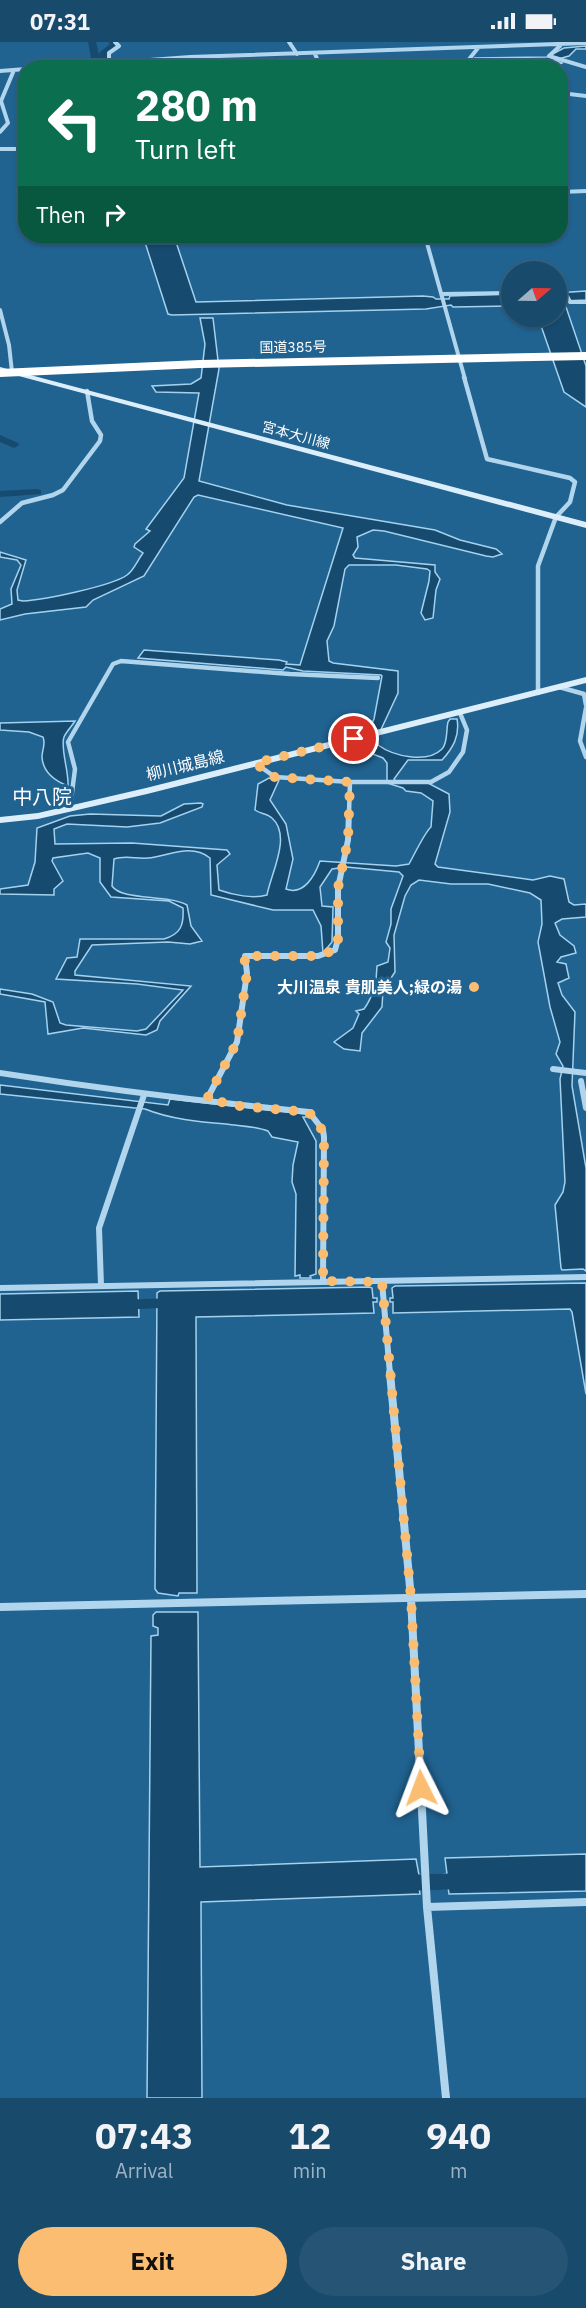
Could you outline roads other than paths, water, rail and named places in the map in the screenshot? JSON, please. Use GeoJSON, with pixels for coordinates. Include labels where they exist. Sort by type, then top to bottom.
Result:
{"type":"FeatureCollection","features":[{"type":"Feature","properties":{"kind":"highway","name":"国道385号"},"geometry":{"type":"LineString","coordinates":[[4,371],[227,363],[586,356]]}},
{"type":"Feature","properties":{"kind":"main road","name":"宮本大川線"},"geometry":{"type":"LineString","coordinates":[[4,371],[87,391],[216,428],[586,525]]}},
{"type":"Feature","properties":{"kind":"main road","name":"柳川城島線"},"geometry":{"type":"LineString","coordinates":[[0,820],[38,816],[586,680]]}},
{"type":"Feature","properties":{"kind":"street"},"geometry":{"type":"LineString","coordinates":[[109,60],[109,53],[119,46],[115,42]]}},
{"type":"Feature","properties":{"kind":"street"},"geometry":{"type":"LineString","coordinates":[[289,42],[297,54]]}},
{"type":"Feature","properties":{"kind":"street"},"geometry":{"type":"LineString","coordinates":[[154,60],[586,43]]}},
{"type":"Feature","properties":{"kind":"street"},"geometry":{"type":"LineString","coordinates":[[563,60],[549,56],[555,49],[565,44]]}},
{"type":"Feature","properties":{"kind":"street"},"geometry":{"type":"LineString","coordinates":[[469,60],[478,48]]}},
{"type":"Feature","properties":{"kind":"street"},"geometry":{"type":"LineString","coordinates":[[315,54],[318,60]]}},
{"type":"Feature","properties":{"kind":"street"},"geometry":{"type":"LineString","coordinates":[[568,61],[586,67]]}},
{"type":"Feature","properties":{"kind":"street"},"geometry":{"type":"LineString","coordinates":[[0,132],[8,123],[0,101],[14,70]]}},
{"type":"Feature","properties":{"kind":"street"},"geometry":{"type":"LineString","coordinates":[[0,71],[18,70]]}},
{"type":"Feature","properties":{"kind":"street"},"geometry":{"type":"LineString","coordinates":[[568,94],[586,96]]}},
{"type":"Feature","properties":{"kind":"street"},"geometry":{"type":"LineString","coordinates":[[0,149],[18,149]]}},
{"type":"Feature","properties":{"kind":"street"},"geometry":{"type":"LineString","coordinates":[[568,192],[586,191]]}},
{"type":"Feature","properties":{"kind":"street"},"geometry":{"type":"LineString","coordinates":[[427,243],[487,459],[570,478],[575,482],[570,502],[556,517],[538,566],[538,693]]}},
{"type":"Feature","properties":{"kind":"street"},"geometry":{"type":"LineString","coordinates":[[442,295],[501,292]]}},
{"type":"Feature","properties":{"kind":"street"},"geometry":{"type":"LineString","coordinates":[[567,296],[570,302],[586,302]]}},
{"type":"Feature","properties":{"kind":"street"},"geometry":{"type":"LineString","coordinates":[[0,310],[9,345],[4,371]]}},
{"type":"Feature","properties":{"kind":"street"},"geometry":{"type":"LineString","coordinates":[[0,522],[13,508],[23,502],[55,496],[63,490],[100,441],[101,435],[92,421],[87,391]]}},
{"type":"Feature","properties":{"kind":"street"},"geometry":{"type":"LineString","coordinates":[[70,808],[75,769],[68,742],[113,664],[121,661],[290,674],[378,678]]}},
{"type":"Feature","properties":{"kind":"street"},"geometry":{"type":"LineString","coordinates":[[559,687],[584,694],[586,707],[580,741],[586,757]]}},
{"type":"Feature","properties":{"kind":"street"},"geometry":{"type":"LineString","coordinates":[[255,763],[274,777],[350,782],[431,782],[439,780],[449,772],[463,752],[467,730],[460,712]]}},
{"type":"Feature","properties":{"kind":"street"},"geometry":{"type":"LineString","coordinates":[[207,1099],[237,1042],[247,973],[244,956],[318,956],[335,950],[338,939],[338,888],[348,840],[350,782]]}},
{"type":"Feature","properties":{"kind":"street"},"geometry":{"type":"LineString","coordinates":[[553,1069],[582,1076],[586,1108]]}},
{"type":"Feature","properties":{"kind":"street"},"geometry":{"type":"LineString","coordinates":[[0,1073],[143,1098],[207,1099],[239,1106],[309,1112],[322,1130],[323,1281]]}},
{"type":"Feature","properties":{"kind":"street"},"geometry":{"type":"LineString","coordinates":[[100,1285],[99,1228],[143,1098]]}},
{"type":"Feature","properties":{"kind":"street"},"geometry":{"type":"LineString","coordinates":[[0,1288],[100,1285],[146,1287],[323,1281],[382,1285],[586,1277]]}},
{"type":"Feature","properties":{"kind":"street"},"geometry":{"type":"LineString","coordinates":[[382,1285],[411,1598],[427,1907],[446,2098]]}},
{"type":"Feature","properties":{"kind":"street"},"geometry":{"type":"LineString","coordinates":[[0,1607],[586,1594]]}},
{"type":"Feature","properties":{"kind":"street"},"geometry":{"type":"LineString","coordinates":[[427,1907],[586,1902]]}},
{"type":"Feature","properties":{"kind":"water"},"geometry":{"type":"Polygon","coordinates":[[[586,46],[586,49],[576,49],[569,56],[554,60],[474,58],[547,57],[564,48],[586,46]]]}},
{"type":"Feature","properties":{"kind":"water"},"geometry":{"type":"Polygon","coordinates":[[[145,243],[176,243],[196,302],[423,296],[449,299],[450,296],[501,294],[501,306],[453,307],[451,305],[426,309],[168,314],[145,243]]]}},
{"type":"Feature","properties":{"kind":"water"},"geometry":{"type":"Polygon","coordinates":[[[586,291],[586,300],[567,301],[567,292],[586,291]]]}},
{"type":"Feature","properties":{"kind":"water"},"geometry":{"type":"Polygon","coordinates":[[[567,310],[586,366],[586,407],[564,392],[541,327],[567,327],[567,310]]]}},
{"type":"Feature","properties":{"kind":"water"},"geometry":{"type":"Polygon","coordinates":[[[200,318],[213,318],[219,369],[199,481],[287,505],[435,530],[460,540],[496,549],[502,554],[493,557],[486,556],[384,531],[373,530],[357,537],[358,547],[353,555],[355,558],[435,565],[435,572],[440,579],[436,590],[433,618],[425,620],[421,613],[429,581],[430,571],[427,569],[396,565],[349,565],[345,569],[334,626],[327,641],[329,661],[398,671],[398,693],[377,738],[378,745],[384,749],[410,757],[436,754],[445,743],[448,722],[450,719],[457,719],[455,741],[442,760],[408,760],[394,779],[397,783],[428,783],[449,794],[450,812],[435,864],[438,867],[533,880],[550,876],[564,879],[569,902],[574,905],[586,904],[586,917],[562,919],[555,923],[560,935],[574,946],[576,953],[561,957],[557,962],[566,964],[569,978],[558,983],[562,995],[575,1012],[572,1086],[586,1168],[586,1271],[583,1269],[562,1270],[561,1268],[555,1205],[563,1192],[565,1182],[560,1079],[563,1066],[556,1054],[560,1042],[550,1007],[538,942],[542,924],[541,900],[530,893],[488,884],[451,884],[419,880],[411,885],[405,896],[394,935],[395,972],[383,990],[382,1007],[362,1033],[360,1051],[344,1049],[334,1042],[353,1028],[359,1014],[356,1011],[364,1009],[372,994],[377,966],[388,962],[390,948],[386,942],[391,924],[391,909],[403,876],[399,872],[346,867],[332,869],[320,887],[322,906],[333,907],[332,942],[323,953],[321,926],[313,910],[273,910],[211,895],[210,858],[203,854],[187,851],[148,858],[114,859],[112,886],[117,891],[135,896],[168,900],[187,905],[191,926],[202,941],[190,944],[168,942],[92,945],[75,971],[75,975],[191,986],[160,1021],[157,1030],[146,1035],[83,1028],[48,1034],[45,1002],[0,994],[0,989],[32,994],[53,1002],[60,1023],[66,1025],[137,1031],[146,1029],[183,990],[137,984],[56,979],[67,958],[77,957],[80,939],[164,939],[180,928],[183,908],[169,901],[111,897],[100,882],[100,858],[88,853],[53,858],[52,861],[63,881],[54,889],[54,895],[0,894],[0,889],[28,885],[35,862],[37,828],[70,816],[90,814],[161,816],[184,804],[201,803],[202,807],[160,823],[127,827],[67,824],[54,829],[55,844],[132,843],[227,850],[230,854],[217,865],[219,890],[256,897],[267,895],[280,844],[278,826],[270,816],[255,810],[258,784],[269,778],[279,780],[270,800],[286,824],[293,859],[286,889],[298,890],[308,883],[320,861],[396,866],[409,864],[431,827],[433,801],[421,793],[406,791],[387,783],[387,763],[383,758],[365,751],[362,739],[365,738],[374,719],[381,675],[303,671],[286,667],[283,670],[138,658],[144,650],[279,660],[287,662],[286,664],[300,665],[343,528],[198,495],[194,497],[144,576],[93,600],[86,607],[25,614],[0,620],[0,609],[12,604],[11,589],[21,565],[17,560],[0,557],[0,552],[26,560],[17,590],[18,600],[23,601],[107,584],[127,575],[134,568],[143,553],[134,547],[135,544],[150,531],[146,529],[184,478],[199,393],[156,392],[152,386],[191,384],[201,378],[205,344],[200,318]]]}},
{"type":"Feature","properties":{"kind":"water"},"geometry":{"type":"Polygon","coordinates":[[[75,721],[63,742],[68,786],[54,779],[47,772],[42,757],[43,737],[29,732],[0,730],[0,723],[75,721]]]}},
{"type":"Feature","properties":{"kind":"water"},"geometry":{"type":"Polygon","coordinates":[[[0,1085],[168,1105],[170,1099],[306,1114],[306,1117],[303,1117],[316,1141],[316,1274],[310,1276],[311,1278],[295,1276],[296,1194],[292,1182],[298,1142],[272,1137],[268,1131],[258,1128],[185,1120],[145,1109],[0,1094],[0,1085]]]}},
{"type":"Feature","properties":{"kind":"water"},"geometry":{"type":"Polygon","coordinates":[[[586,1283],[586,1394],[570,1309],[393,1313],[393,1302],[390,1302],[390,1298],[393,1298],[392,1288],[395,1286],[586,1283]]]}},
{"type":"Feature","properties":{"kind":"water"},"geometry":{"type":"Polygon","coordinates":[[[372,1288],[373,1298],[377,1298],[377,1302],[373,1302],[374,1313],[196,1317],[197,1593],[179,1593],[178,1596],[158,1593],[155,1589],[157,1293],[160,1291],[372,1288]]]}},
{"type":"Feature","properties":{"kind":"water"},"geometry":{"type":"Polygon","coordinates":[[[138,1291],[139,1317],[0,1320],[0,1294],[138,1291]]]}},
{"type":"Feature","properties":{"kind":"water"},"geometry":{"type":"Polygon","coordinates":[[[156,1612],[198,1612],[200,1867],[416,1859],[419,1875],[423,1875],[424,1881],[418,1881],[420,1894],[201,1902],[202,2098],[147,2098],[151,1636],[158,1635],[158,1628],[153,1626],[153,1615],[156,1612]]]}},
{"type":"Feature","properties":{"kind":"water"},"geometry":{"type":"Polygon","coordinates":[[[586,1854],[586,1891],[449,1894],[447,1880],[441,1880],[441,1875],[447,1874],[445,1858],[586,1854]]]}},
{"type":"Feature","properties":{"kind":"waterway"},"geometry":{"type":"LineString","coordinates":[[92,42],[96,60]]}},
{"type":"Feature","properties":{"kind":"waterway"},"geometry":{"type":"LineString","coordinates":[[104,60],[103,53],[114,45],[112,42]]}},
{"type":"Feature","properties":{"kind":"waterway"},"geometry":{"type":"LineString","coordinates":[[0,438],[14,445]]}},
{"type":"Feature","properties":{"kind":"waterway"},"geometry":{"type":"LineString","coordinates":[[0,494],[37,492]]}},
{"type":"Feature","properties":{"kind":"waterway"},"geometry":{"type":"LineString","coordinates":[[118,1305],[175,1303]]}},
{"type":"Feature","properties":{"kind":"waterway"},"geometry":{"type":"LineString","coordinates":[[398,1883],[467,1881]]}},
{"type":"Feature","properties":{"kind":"place","name":"大川温泉 貴肌美人;緑の湯"},"geometry":{"type":"Point","coordinates":[474,987]}},
{"type":"Feature","properties":{"kind":"district","name":"中八院"},"geometry":{"type":"Point","coordinates":[42,796]}}]}
